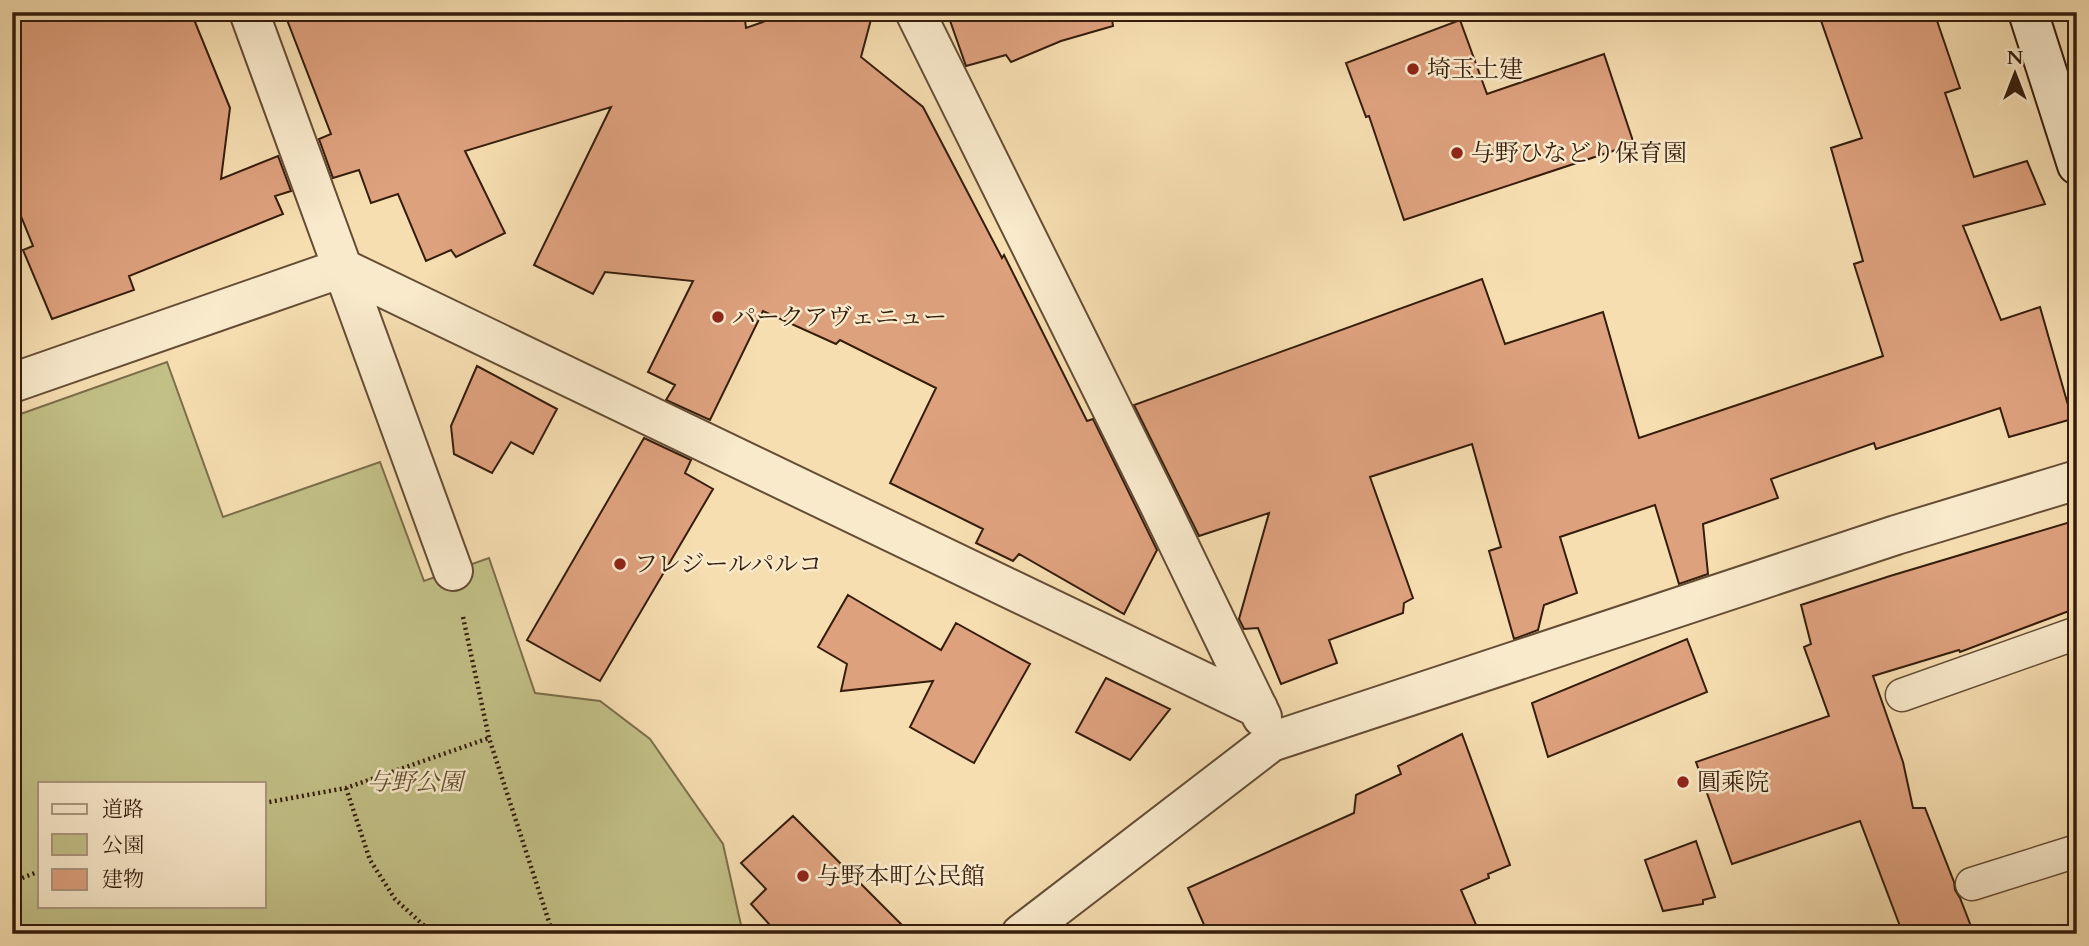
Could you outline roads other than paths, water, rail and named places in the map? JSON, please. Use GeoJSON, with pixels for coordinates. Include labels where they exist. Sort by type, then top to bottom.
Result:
{"type":"FeatureCollection","features":[{"type":"Feature","properties":{"kind":"street"},"geometry":{"type":"LineString","coordinates":[[249,12],[453,571]]}},
{"type":"Feature","properties":{"kind":"street"},"geometry":{"type":"LineString","coordinates":[[915,12],[1265,725]]}},
{"type":"Feature","properties":{"kind":"street"},"geometry":{"type":"LineString","coordinates":[[2028,12],[2077,164]]}},
{"type":"Feature","properties":{"kind":"street"},"geometry":{"type":"LineString","coordinates":[[12,383],[342,268],[1265,725]]}},
{"type":"Feature","properties":{"kind":"street"},"geometry":{"type":"LineString","coordinates":[[1021,934],[1265,725],[2077,480]]}},
{"type":"Feature","properties":{"kind":"lane"},"geometry":{"type":"LineString","coordinates":[[1902,695],[2077,633]]}},
{"type":"Feature","properties":{"kind":"lane"},"geometry":{"type":"LineString","coordinates":[[1972,884],[2077,851]]}},
{"type":"Feature","properties":{"kind":"place","name":"埼玉土建"},"geometry":{"type":"Point","coordinates":[1413,69]}},
{"type":"Feature","properties":{"kind":"place","name":"与野ひなどり保育園"},"geometry":{"type":"Point","coordinates":[1457,153]}},
{"type":"Feature","properties":{"kind":"place","name":"パークアヴェニュー"},"geometry":{"type":"Point","coordinates":[718,317]}},
{"type":"Feature","properties":{"kind":"place","name":"フレジールパルコ"},"geometry":{"type":"Point","coordinates":[620,564]}},
{"type":"Feature","properties":{"kind":"place","name":"圓乘院"},"geometry":{"type":"Point","coordinates":[1683,782]}},
{"type":"Feature","properties":{"kind":"place","name":"与野本町公民館"},"geometry":{"type":"Point","coordinates":[803,876]}},
{"type":"Feature","properties":{"kind":"park label","name":"与野公園"},"geometry":{"type":"Point","coordinates":[415,782]}}]}
